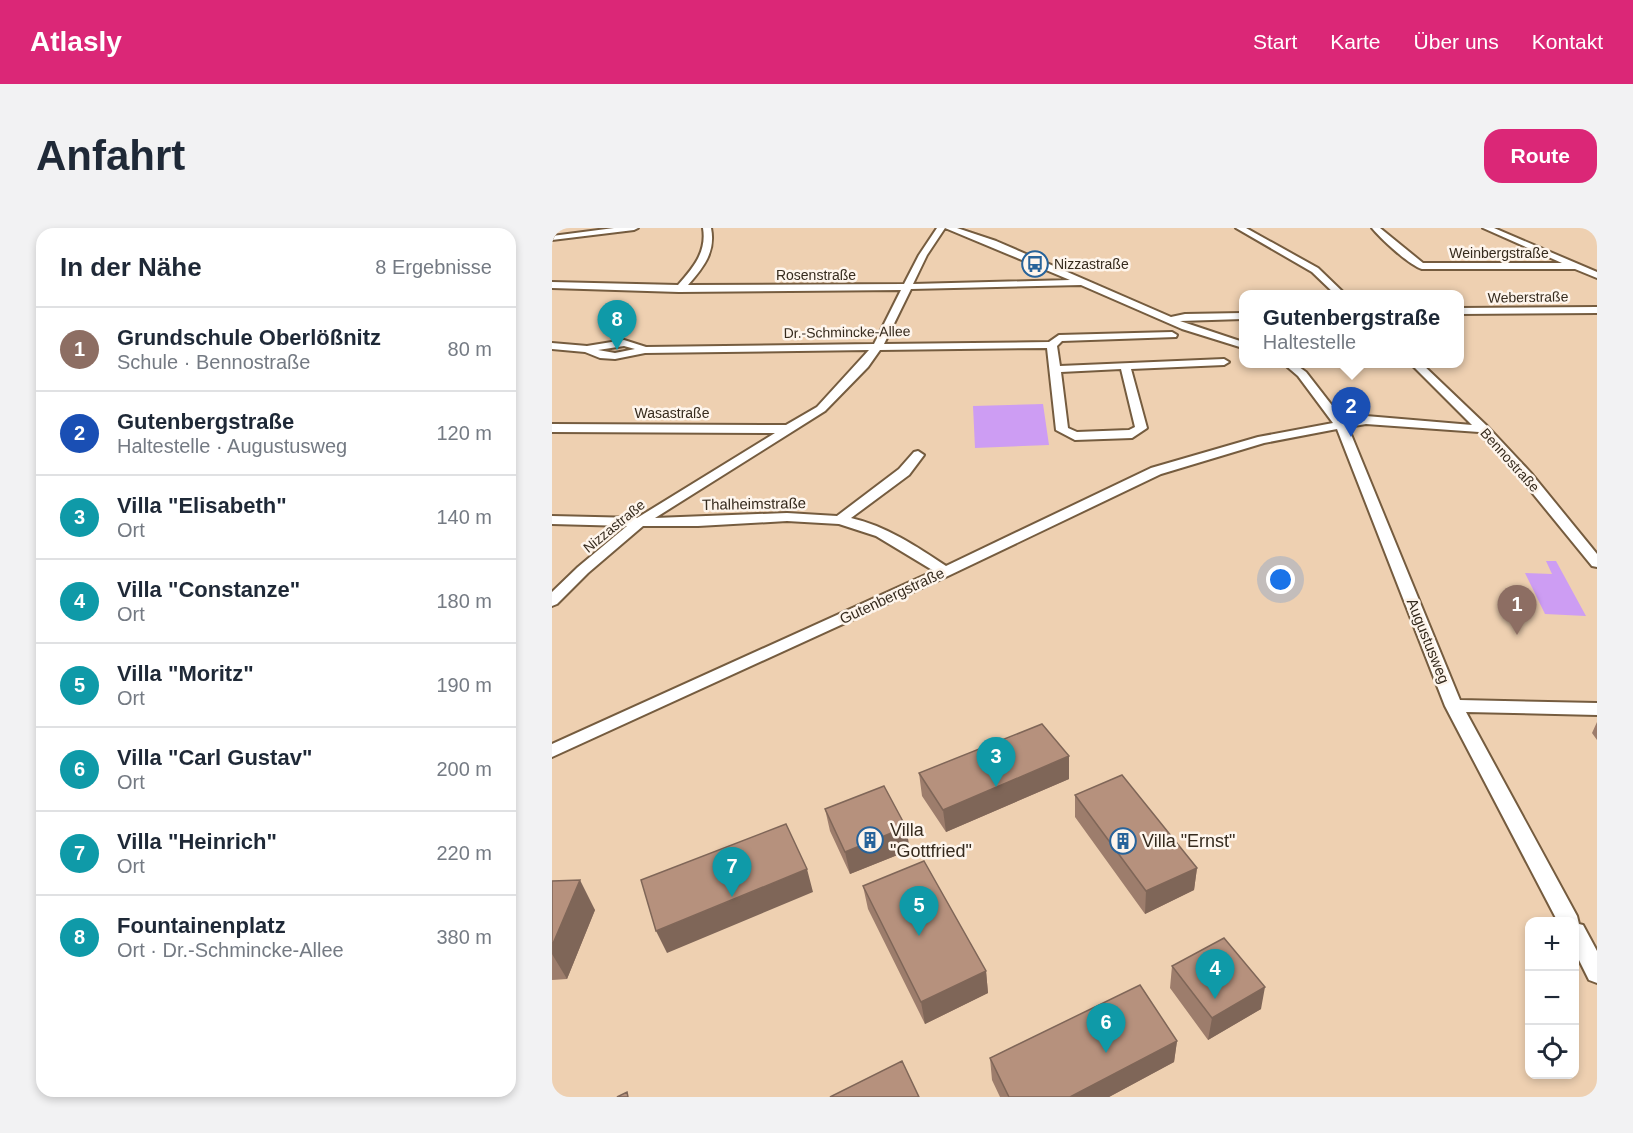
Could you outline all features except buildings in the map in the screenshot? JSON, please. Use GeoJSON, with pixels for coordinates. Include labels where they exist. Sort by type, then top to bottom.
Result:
{"type":"FeatureCollection","features":[{"type":"Feature","properties":{"kind":"street"},"geometry":{"type":"LineString","coordinates":[[552,238],[634,228]]}},
{"type":"Feature","properties":{"kind":"street"},"geometry":{"type":"LineString","coordinates":[[679,289],[699,267],[707,248],[707,228]]}},
{"type":"Feature","properties":{"kind":"street","name":"Nizzastraße"},"geometry":{"type":"LineString","coordinates":[[552,601],[583,570],[642,520],[821,409],[864,365],[878,346],[923,255],[941,228]]}},
{"type":"Feature","properties":{"kind":"street"},"geometry":{"type":"LineString","coordinates":[[949,228],[993,243],[1169,320],[1239,344]]}},
{"type":"Feature","properties":{"kind":"street"},"geometry":{"type":"LineString","coordinates":[[1244,228],[1315,270],[1338,290]]}},
{"type":"Feature","properties":{"kind":"street","name":"Weinbergstraße"},"geometry":{"type":"LineString","coordinates":[[1376,228],[1395,248],[1408,254],[1417,265],[1422,266],[1576,266]]}},
{"type":"Feature","properties":{"kind":"street","name":"Weinbergstraße"},"geometry":{"type":"LineString","coordinates":[[1487,228],[1597,275]]}},
{"type":"Feature","properties":{"kind":"street"},"geometry":{"type":"LineString","coordinates":[[554,229],[574,236]]}},
{"type":"Feature","properties":{"kind":"street","name":"Rosenstraße"},"geometry":{"type":"LineString","coordinates":[[552,285],[679,289],[907,288],[1080,282]]}},
{"type":"Feature","properties":{"kind":"street","name":"Weberstraße"},"geometry":{"type":"LineString","coordinates":[[1464,312],[1597,310]]}},
{"type":"Feature","properties":{"kind":"street"},"geometry":{"type":"LineString","coordinates":[[1169,320],[1185,317],[1239,316]]}},
{"type":"Feature","properties":{"kind":"street"},"geometry":{"type":"LineString","coordinates":[[1125,366],[1141,428],[1132,434],[1075,436],[1062,430],[1052,345],[1059,338],[1172,335]]}},
{"type":"Feature","properties":{"kind":"street","name":"Dr.-Schmincke-Allee"},"geometry":{"type":"LineString","coordinates":[[552,346],[587,349],[624,343],[644,350],[1052,345]]}},
{"type":"Feature","properties":{"kind":"street"},"geometry":{"type":"LineString","coordinates":[[1055,369],[1224,362]]}},
{"type":"Feature","properties":{"kind":"street","name":"Augustusweg"},"geometry":{"type":"LineString","coordinates":[[1294,368],[1302,374],[1341,425],[1454,706],[1567,917]]}},
{"type":"Feature","properties":{"kind":"street","name":"Bennostraße"},"geometry":{"type":"LineString","coordinates":[[1421,368],[1484,429],[1526,476],[1597,563]]}},
{"type":"Feature","properties":{"kind":"street","name":"Gutenbergstraße"},"geometry":{"type":"LineString","coordinates":[[552,751],[945,572],[1156,471],[1262,440],[1366,420],[1484,429]]}},
{"type":"Feature","properties":{"kind":"street","name":"Wasastraße"},"geometry":{"type":"LineString","coordinates":[[552,428],[792,429]]}},
{"type":"Feature","properties":{"kind":"street"},"geometry":{"type":"LineString","coordinates":[[840,520],[904,472],[918,455]]}},
{"type":"Feature","properties":{"kind":"street","name":"Thalheimstraße"},"geometry":{"type":"LineString","coordinates":[[552,520],[669,522],[840,520],[882,534],[908,547],[945,572]]}},
{"type":"Feature","properties":{"kind":"street"},"geometry":{"type":"LineString","coordinates":[[1454,706],[1597,709]]}},
{"type":"Feature","properties":{"kind":"street"},"geometry":{"type":"LineString","coordinates":[[1579,939],[1597,973]]}},
{"type":"Feature","properties":{"kind":"shaded area"},"geometry":{"type":"Polygon","coordinates":[[[1043,404],[1049,445],[975,448],[973,406],[1043,404]]]}},
{"type":"Feature","properties":{"kind":"shaded area"},"geometry":{"type":"Polygon","coordinates":[[[1546,561],[1556,561],[1586,616],[1545,614],[1525,573],[1552,574],[1546,561]]]}},
{"type":"Feature","properties":{"kind":"tram line"},"geometry":{"type":"LineString","coordinates":[[552,231],[557,228]]}},
{"type":"Feature","properties":{"kind":"place","name":"Nizzastraße"},"geometry":{"type":"Point","coordinates":[1035,264]}},
{"type":"Feature","properties":{"kind":"place","name":"Fountainenplatz"},"geometry":{"type":"Point","coordinates":[617,350]}},
{"type":"Feature","properties":{"kind":"place","name":"Gutenbergstraße"},"geometry":{"type":"Point","coordinates":[1351,437]}},
{"type":"Feature","properties":{"kind":"place","name":"Grundschule Oberlößnitz"},"geometry":{"type":"Point","coordinates":[1517,635]}},
{"type":"Feature","properties":{"kind":"place","name":"Villa \"Elisabeth\""},"geometry":{"type":"Point","coordinates":[996,787]}},
{"type":"Feature","properties":{"kind":"place","name":"Villa \"Gottfried\""},"geometry":{"type":"Point","coordinates":[870,840]}},
{"type":"Feature","properties":{"kind":"place","name":"Villa \"Ernst\""},"geometry":{"type":"Point","coordinates":[1123,841]}},
{"type":"Feature","properties":{"kind":"place","name":"Villa \"Heinrich\""},"geometry":{"type":"Point","coordinates":[732,897]}},
{"type":"Feature","properties":{"kind":"place","name":"Villa \"Moritz\""},"geometry":{"type":"Point","coordinates":[919,936]}},
{"type":"Feature","properties":{"kind":"place","name":"Villa \"Constanze\""},"geometry":{"type":"Point","coordinates":[1215,999]}},
{"type":"Feature","properties":{"kind":"place","name":"Villa \"Carl Gustav\""},"geometry":{"type":"Point","coordinates":[1106,1053]}}]}
